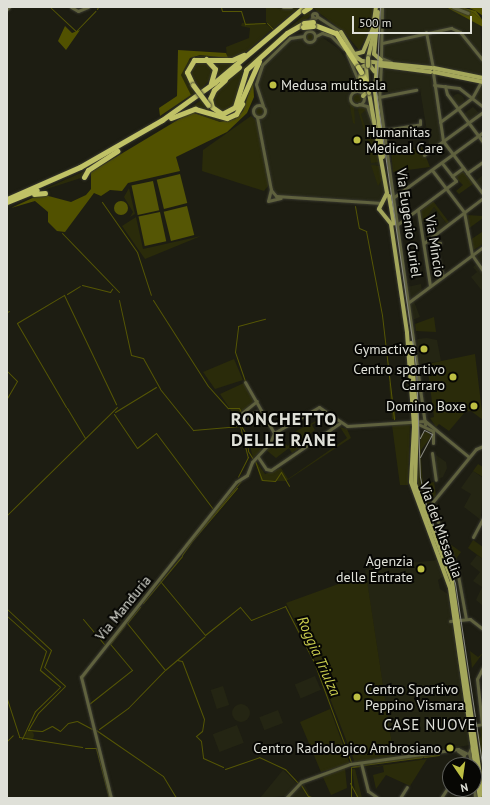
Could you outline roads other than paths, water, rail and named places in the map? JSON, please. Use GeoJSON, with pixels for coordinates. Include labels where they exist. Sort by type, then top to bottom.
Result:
{"type":"FeatureCollection","features":[{"type":"Feature","properties":{"kind":"highway"},"geometry":{"type":"LineString","coordinates":[[7,201],[107,153],[198,95],[259,44],[304,9],[310,7]]}},
{"type":"Feature","properties":{"kind":"highway"},"geometry":{"type":"LineString","coordinates":[[239,92],[236,106],[230,112],[219,113],[212,107],[212,92],[304,9]]}},
{"type":"Feature","properties":{"kind":"highway"},"geometry":{"type":"LineString","coordinates":[[313,22],[333,34],[345,51]]}},
{"type":"Feature","properties":{"kind":"highway"},"geometry":{"type":"LineString","coordinates":[[313,22],[336,33],[369,85]]}},
{"type":"Feature","properties":{"kind":"highway"},"geometry":{"type":"LineString","coordinates":[[237,109],[239,82],[287,33],[303,25],[313,22],[335,29],[355,54]]}},
{"type":"Feature","properties":{"kind":"highway"},"geometry":{"type":"LineString","coordinates":[[171,118],[195,109],[222,118],[233,116],[241,105],[250,70],[289,34],[303,25]]}},
{"type":"Feature","properties":{"kind":"highway"},"geometry":{"type":"LineString","coordinates":[[249,78],[237,109],[224,116],[208,105],[193,85],[188,68],[199,58],[232,60],[259,44]]}},
{"type":"Feature","properties":{"kind":"highway"},"geometry":{"type":"LineString","coordinates":[[198,95],[214,80],[216,72],[211,62],[199,58]]}},
{"type":"Feature","properties":{"kind":"highway"},"geometry":{"type":"LineString","coordinates":[[84,177],[88,170],[171,118],[233,72]]}},
{"type":"Feature","properties":{"kind":"highway"},"geometry":{"type":"LineString","coordinates":[[239,82],[241,90],[245,90]]}},
{"type":"Feature","properties":{"kind":"highway"},"geometry":{"type":"LineString","coordinates":[[7,201],[118,151]]}},
{"type":"Feature","properties":{"kind":"highway"},"geometry":{"type":"LineString","coordinates":[[7,201],[45,193]]}},
{"type":"Feature","properties":{"kind":"main road","name":"Via Eugenio Curiel"},"geometry":{"type":"LineString","coordinates":[[372,63],[373,28],[377,9]]}},
{"type":"Feature","properties":{"kind":"main road","name":"Via Eugenio Curiel"},"geometry":{"type":"LineString","coordinates":[[377,9],[369,85],[387,193],[381,204]]}},
{"type":"Feature","properties":{"kind":"main road"},"geometry":{"type":"LineString","coordinates":[[377,9],[375,56],[392,64]]}},
{"type":"Feature","properties":{"kind":"main road"},"geometry":{"type":"LineString","coordinates":[[355,54],[361,53],[373,28]]}},
{"type":"Feature","properties":{"kind":"main road"},"geometry":{"type":"LineString","coordinates":[[341,32],[355,50],[364,48]]}},
{"type":"Feature","properties":{"kind":"main road"},"geometry":{"type":"LineString","coordinates":[[341,32],[355,54],[372,63],[392,64],[433,70],[482,81]]}},
{"type":"Feature","properties":{"kind":"main road"},"geometry":{"type":"LineString","coordinates":[[372,63],[375,78],[374,83],[383,157]]}},
{"type":"Feature","properties":{"kind":"main road"},"geometry":{"type":"LineString","coordinates":[[372,63],[375,78]]}},
{"type":"Feature","properties":{"kind":"main road"},"geometry":{"type":"LineString","coordinates":[[360,84],[360,70],[372,63]]}},
{"type":"Feature","properties":{"kind":"main road"},"geometry":{"type":"LineString","coordinates":[[363,96],[374,83]]}},
{"type":"Feature","properties":{"kind":"main road","name":"Via Eugenio Curiel"},"geometry":{"type":"LineString","coordinates":[[370,92],[383,157],[390,204]]}},
{"type":"Feature","properties":{"kind":"main road"},"geometry":{"type":"LineString","coordinates":[[381,204],[390,204]]}},
{"type":"Feature","properties":{"kind":"main road","name":"Via dei Missaglia"},"geometry":{"type":"LineString","coordinates":[[381,204],[384,214],[392,224],[403,304],[416,422]]}},
{"type":"Feature","properties":{"kind":"main road","name":"Via dei Missaglia"},"geometry":{"type":"LineString","coordinates":[[390,204],[411,343],[416,422],[412,487],[443,562],[457,621],[469,703]]}},
{"type":"Feature","properties":{"kind":"main road"},"geometry":{"type":"LineString","coordinates":[[384,214],[391,210]]}},
{"type":"Feature","properties":{"kind":"main road","name":"Via dei Missaglia"},"geometry":{"type":"LineString","coordinates":[[457,621],[458,639],[483,795]]}},
{"type":"Feature","properties":{"kind":"main road","name":"Via dei Missaglia"},"geometry":{"type":"LineString","coordinates":[[473,726],[473,740],[480,798]]}},
{"type":"Feature","properties":{"kind":"street"},"geometry":{"type":"LineString","coordinates":[[71,7],[78,10],[88,7]]}},
{"type":"Feature","properties":{"kind":"street"},"geometry":{"type":"LineString","coordinates":[[283,7],[291,7]]}},
{"type":"Feature","properties":{"kind":"street"},"geometry":{"type":"LineString","coordinates":[[310,7],[316,36]]}},
{"type":"Feature","properties":{"kind":"street"},"geometry":{"type":"LineString","coordinates":[[382,7],[381,58],[392,64]]}},
{"type":"Feature","properties":{"kind":"street"},"geometry":{"type":"LineString","coordinates":[[453,7],[468,13]]}},
{"type":"Feature","properties":{"kind":"street"},"geometry":{"type":"LineString","coordinates":[[304,9],[313,22],[341,32]]}},
{"type":"Feature","properties":{"kind":"street"},"geometry":{"type":"LineString","coordinates":[[313,22],[304,36],[290,38],[264,62],[257,79],[255,106],[271,188],[268,201],[281,198],[381,204]]}},
{"type":"Feature","properties":{"kind":"street"},"geometry":{"type":"LineString","coordinates":[[382,43],[444,28],[457,31],[483,60]]}},
{"type":"Feature","properties":{"kind":"street"},"geometry":{"type":"LineString","coordinates":[[426,32],[443,141],[483,194]]}},
{"type":"Feature","properties":{"kind":"street"},"geometry":{"type":"LineString","coordinates":[[304,36],[310,43],[316,36],[322,33],[331,36],[345,51],[360,84],[358,91],[351,98],[368,108],[377,140]]}},
{"type":"Feature","properties":{"kind":"street"},"geometry":{"type":"LineString","coordinates":[[372,63],[392,64]]}},
{"type":"Feature","properties":{"kind":"street","name":"Via Eugenio Curiel"},"geometry":{"type":"LineString","coordinates":[[372,63],[380,74],[379,97],[426,423]]}},
{"type":"Feature","properties":{"kind":"street"},"geometry":{"type":"LineString","coordinates":[[380,74],[392,64]]}},
{"type":"Feature","properties":{"kind":"street"},"geometry":{"type":"LineString","coordinates":[[440,122],[472,98],[482,81]]}},
{"type":"Feature","properties":{"kind":"street"},"geometry":{"type":"LineString","coordinates":[[434,85],[459,88],[483,107]]}},
{"type":"Feature","properties":{"kind":"street"},"geometry":{"type":"LineString","coordinates":[[445,86],[458,109],[483,142]]}},
{"type":"Feature","properties":{"kind":"street"},"geometry":{"type":"LineString","coordinates":[[379,97],[416,90]]}},
{"type":"Feature","properties":{"kind":"street"},"geometry":{"type":"LineString","coordinates":[[358,91],[363,96],[359,104]]}},
{"type":"Feature","properties":{"kind":"street"},"geometry":{"type":"LineString","coordinates":[[257,95],[265,112],[259,121]]}},
{"type":"Feature","properties":{"kind":"street"},"geometry":{"type":"LineString","coordinates":[[255,106],[263,106]]}},
{"type":"Feature","properties":{"kind":"street"},"geometry":{"type":"LineString","coordinates":[[424,155],[483,112]]}},
{"type":"Feature","properties":{"kind":"street"},"geometry":{"type":"LineString","coordinates":[[257,116],[261,117]]}},
{"type":"Feature","properties":{"kind":"street"},"geometry":{"type":"LineString","coordinates":[[384,130],[420,124],[420,120]]}},
{"type":"Feature","properties":{"kind":"street"},"geometry":{"type":"LineString","coordinates":[[394,197],[483,132]]}},
{"type":"Feature","properties":{"kind":"street"},"geometry":{"type":"LineString","coordinates":[[467,173],[483,162]]}},
{"type":"Feature","properties":{"kind":"street"},"geometry":{"type":"LineString","coordinates":[[398,224],[456,181],[442,163]]}},
{"type":"Feature","properties":{"kind":"street"},"geometry":{"type":"LineString","coordinates":[[452,176],[463,168]]}},
{"type":"Feature","properties":{"kind":"street"},"geometry":{"type":"LineString","coordinates":[[432,170],[464,212],[472,255],[483,271]]}},
{"type":"Feature","properties":{"kind":"street"},"geometry":{"type":"LineString","coordinates":[[271,193],[276,198]]}},
{"type":"Feature","properties":{"kind":"street"},"geometry":{"type":"LineString","coordinates":[[424,243],[483,198]]}},
{"type":"Feature","properties":{"kind":"street","name":"Via Mincio"},"geometry":{"type":"LineString","coordinates":[[418,210],[430,286]]}},
{"type":"Feature","properties":{"kind":"street"},"geometry":{"type":"LineString","coordinates":[[432,237],[435,243],[443,276]]}},
{"type":"Feature","properties":{"kind":"street"},"geometry":{"type":"LineString","coordinates":[[409,302],[483,247]]}},
{"type":"Feature","properties":{"kind":"street"},"geometry":{"type":"LineString","coordinates":[[245,382],[274,433]]}},
{"type":"Feature","properties":{"kind":"street"},"geometry":{"type":"LineString","coordinates":[[256,412],[245,420],[241,414],[247,412],[257,401]]}},
{"type":"Feature","properties":{"kind":"street","name":"Via Manduria"},"geometry":{"type":"LineString","coordinates":[[111,798],[81,677],[236,482],[247,475],[255,458],[274,433],[313,408],[320,407],[340,423]]}},
{"type":"Feature","properties":{"kind":"street"},"geometry":{"type":"LineString","coordinates":[[247,412],[250,416]]}},
{"type":"Feature","properties":{"kind":"street"},"geometry":{"type":"LineString","coordinates":[[255,458],[266,469],[271,470],[340,423],[349,426],[416,422],[426,423],[437,434],[447,439],[469,456]]}},
{"type":"Feature","properties":{"kind":"street"},"geometry":{"type":"LineString","coordinates":[[466,619],[457,570],[432,504],[467,461],[469,456],[483,446]]}},
{"type":"Feature","properties":{"kind":"street"},"geometry":{"type":"LineString","coordinates":[[432,453],[436,480]]}},
{"type":"Feature","properties":{"kind":"street"},"geometry":{"type":"LineString","coordinates":[[473,537],[483,518]]}},
{"type":"Feature","properties":{"kind":"street"},"geometry":{"type":"LineString","coordinates":[[450,621],[466,619],[483,629]]}},
{"type":"Feature","properties":{"kind":"street"},"geometry":{"type":"LineString","coordinates":[[473,726],[483,724],[476,679],[483,667]]}},
{"type":"Feature","properties":{"kind":"street"},"geometry":{"type":"LineString","coordinates":[[286,798],[299,783],[361,763],[454,750],[467,757],[473,740]]}},
{"type":"Feature","properties":{"kind":"street"},"geometry":{"type":"LineString","coordinates":[[361,763],[368,792],[378,798]]}},
{"type":"Feature","properties":{"kind":"street"},"geometry":{"type":"LineString","coordinates":[[400,798],[407,788]]}},
{"type":"Feature","properties":{"kind":"waterway"},"geometry":{"type":"LineString","coordinates":[[50,7],[76,31],[95,11]]}},
{"type":"Feature","properties":{"kind":"waterway"},"geometry":{"type":"LineString","coordinates":[[221,7],[222,11],[241,11],[245,24],[265,23]]}},
{"type":"Feature","properties":{"kind":"waterway"},"geometry":{"type":"LineString","coordinates":[[267,23],[273,29]]}},
{"type":"Feature","properties":{"kind":"waterway"},"geometry":{"type":"LineString","coordinates":[[102,202],[137,252],[151,295]]}},
{"type":"Feature","properties":{"kind":"waterway"},"geometry":{"type":"LineString","coordinates":[[355,206],[359,228],[366,231],[382,315],[394,419]]}},
{"type":"Feature","properties":{"kind":"waterway","name":"Roggia Triulza"},"geometry":{"type":"LineString","coordinates":[[62,233],[119,292]]}},
{"type":"Feature","properties":{"kind":"waterway"},"geometry":{"type":"LineString","coordinates":[[82,285],[110,292],[112,289]]}},
{"type":"Feature","properties":{"kind":"waterway"},"geometry":{"type":"LineString","coordinates":[[67,294],[80,286]]}},
{"type":"Feature","properties":{"kind":"waterway"},"geometry":{"type":"LineString","coordinates":[[66,407],[17,323],[64,295],[116,404]]}},
{"type":"Feature","properties":{"kind":"waterway"},"geometry":{"type":"LineString","coordinates":[[119,300],[131,355],[143,358],[160,389],[193,430],[240,426],[248,457],[238,477]]}},
{"type":"Feature","properties":{"kind":"waterway"},"geometry":{"type":"LineString","coordinates":[[153,300],[208,386],[228,408],[239,408],[241,412]]}},
{"type":"Feature","properties":{"kind":"waterway"},"geometry":{"type":"LineString","coordinates":[[245,381],[235,352],[238,326],[265,319]]}},
{"type":"Feature","properties":{"kind":"waterway"},"geometry":{"type":"LineString","coordinates":[[7,371],[17,381],[7,398]]}},
{"type":"Feature","properties":{"kind":"waterway","name":"Roggia Triulza"},"geometry":{"type":"LineString","coordinates":[[115,412],[156,387]]}},
{"type":"Feature","properties":{"kind":"waterway"},"geometry":{"type":"LineString","coordinates":[[7,515],[117,407]]}},
{"type":"Feature","properties":{"kind":"waterway"},"geometry":{"type":"LineString","coordinates":[[67,408],[85,438]]}},
{"type":"Feature","properties":{"kind":"waterway","name":"Roggia Triulza"},"geometry":{"type":"LineString","coordinates":[[114,414],[137,448],[156,433],[213,509]]}},
{"type":"Feature","properties":{"kind":"waterway"},"geometry":{"type":"LineString","coordinates":[[240,415],[238,421],[246,434],[248,451],[253,459]]}},
{"type":"Feature","properties":{"kind":"waterway"},"geometry":{"type":"LineString","coordinates":[[255,461],[262,480],[275,481],[281,472],[289,486]]}},
{"type":"Feature","properties":{"kind":"waterway"},"geometry":{"type":"LineString","coordinates":[[249,474],[251,468]]}},
{"type":"Feature","properties":{"kind":"waterway"},"geometry":{"type":"LineString","coordinates":[[199,531],[241,481]]}},
{"type":"Feature","properties":{"kind":"waterway"},"geometry":{"type":"LineString","coordinates":[[191,542],[237,488]]}},
{"type":"Feature","properties":{"kind":"waterway","name":"Roggia Triulza"},"geometry":{"type":"LineString","coordinates":[[185,544],[196,531]]}},
{"type":"Feature","properties":{"kind":"waterway","name":"Roggia Triulza"},"geometry":{"type":"LineString","coordinates":[[182,555],[191,542]]}},
{"type":"Feature","properties":{"kind":"waterway","name":"Roggia Triulza"},"geometry":{"type":"LineString","coordinates":[[143,603],[182,556]]}},
{"type":"Feature","properties":{"kind":"waterway","name":"Roggia Triulza"},"geometry":{"type":"LineString","coordinates":[[160,581],[205,635],[240,607],[251,620],[285,606],[314,662],[351,762]]}},
{"type":"Feature","properties":{"kind":"waterway","name":"Roggia Triulza"},"geometry":{"type":"LineString","coordinates":[[140,607],[127,623],[165,670],[205,636]]}},
{"type":"Feature","properties":{"kind":"waterway"},"geometry":{"type":"LineString","coordinates":[[7,609],[51,650],[44,667],[65,686],[38,713],[28,730],[42,731],[52,726],[60,731],[68,723],[77,721],[92,729]]}},
{"type":"Feature","properties":{"kind":"waterway"},"geometry":{"type":"LineString","coordinates":[[7,616],[46,651],[40,670],[60,687],[35,711],[22,739]]}},
{"type":"Feature","properties":{"kind":"waterway"},"geometry":{"type":"LineString","coordinates":[[83,619],[105,645]]}},
{"type":"Feature","properties":{"kind":"waterway"},"geometry":{"type":"LineString","coordinates":[[89,704],[132,670],[110,644],[125,625]]}},
{"type":"Feature","properties":{"kind":"waterway"},"geometry":{"type":"LineString","coordinates":[[177,660],[182,661],[204,719],[202,731],[196,736],[201,741],[203,758],[223,767]]}},
{"type":"Feature","properties":{"kind":"waterway","name":"Roggia Triulza"},"geometry":{"type":"LineString","coordinates":[[99,729],[128,708],[164,671]]}},
{"type":"Feature","properties":{"kind":"waterway"},"geometry":{"type":"LineString","coordinates":[[83,677],[86,673]]}},
{"type":"Feature","properties":{"kind":"waterway"},"geometry":{"type":"LineString","coordinates":[[7,699],[19,737],[82,747]]}},
{"type":"Feature","properties":{"kind":"waterway"},"geometry":{"type":"LineString","coordinates":[[96,730],[163,776],[176,798]]}},
{"type":"Feature","properties":{"kind":"waterway"},"geometry":{"type":"LineString","coordinates":[[7,741],[13,735]]}},
{"type":"Feature","properties":{"kind":"waterway"},"geometry":{"type":"LineString","coordinates":[[85,748],[96,748],[109,798]]}},
{"type":"Feature","properties":{"kind":"waterway","name":"Roggia Triulza"},"geometry":{"type":"LineString","coordinates":[[423,756],[439,754]]}},
{"type":"Feature","properties":{"kind":"waterway","name":"Roggia Triulza"},"geometry":{"type":"LineString","coordinates":[[424,757],[439,755]]}},
{"type":"Feature","properties":{"kind":"waterway","name":"Roggia Triulza"},"geometry":{"type":"LineString","coordinates":[[363,764],[422,756]]}},
{"type":"Feature","properties":{"kind":"waterway"},"geometry":{"type":"LineString","coordinates":[[225,769],[259,757],[285,769],[298,783]]}},
{"type":"Feature","properties":{"kind":"waterway","name":"Roggia Triulza"},"geometry":{"type":"LineString","coordinates":[[363,765],[422,757]]}},
{"type":"Feature","properties":{"kind":"waterway"},"geometry":{"type":"LineString","coordinates":[[351,798],[351,767],[360,765]]}},
{"type":"Feature","properties":{"kind":"waterway","name":"Roggia Triulza"},"geometry":{"type":"LineString","coordinates":[[352,767],[360,766]]}},
{"type":"Feature","properties":{"kind":"waterway"},"geometry":{"type":"LineString","coordinates":[[350,783],[358,798]]}},
{"type":"Feature","properties":{"kind":"waterway"},"geometry":{"type":"LineString","coordinates":[[301,785],[308,796],[315,798]]}},
{"type":"Feature","properties":{"kind":"tram line"},"geometry":{"type":"LineString","coordinates":[[380,7],[376,92],[416,365],[420,477],[426,506],[455,583],[483,770]]}},
{"type":"Feature","properties":{"kind":"tram line"},"geometry":{"type":"LineString","coordinates":[[420,438],[424,430],[432,434],[420,457]]}},
{"type":"Feature","properties":{"kind":"place","name":"Medusa multisala"},"geometry":{"type":"Point","coordinates":[273,85]}},
{"type":"Feature","properties":{"kind":"place","name":"Humanitas Medical Care"},"geometry":{"type":"Point","coordinates":[357,140]}},
{"type":"Feature","properties":{"kind":"place","name":"Gymactive"},"geometry":{"type":"Point","coordinates":[424,349]}},
{"type":"Feature","properties":{"kind":"place","name":"Centro sportivo Carraro"},"geometry":{"type":"Point","coordinates":[453,377]}},
{"type":"Feature","properties":{"kind":"place","name":"Domino Boxe"},"geometry":{"type":"Point","coordinates":[474,406]}},
{"type":"Feature","properties":{"kind":"place","name":"Agenzia delle Entrate"},"geometry":{"type":"Point","coordinates":[421,569]}},
{"type":"Feature","properties":{"kind":"place","name":"Centro Sportivo Peppino Vismara"},"geometry":{"type":"Point","coordinates":[357,697]}},
{"type":"Feature","properties":{"kind":"place","name":"Centro Radiologico Ambrosiano"},"geometry":{"type":"Point","coordinates":[450,748]}},
{"type":"Feature","properties":{"kind":"district","name":"RONCHETTO DELLE RANE"},"geometry":{"type":"Point","coordinates":[284,430]}},
{"type":"Feature","properties":{"kind":"district","name":"CASE NUOVE"},"geometry":{"type":"Point","coordinates":[430,725]}}]}
